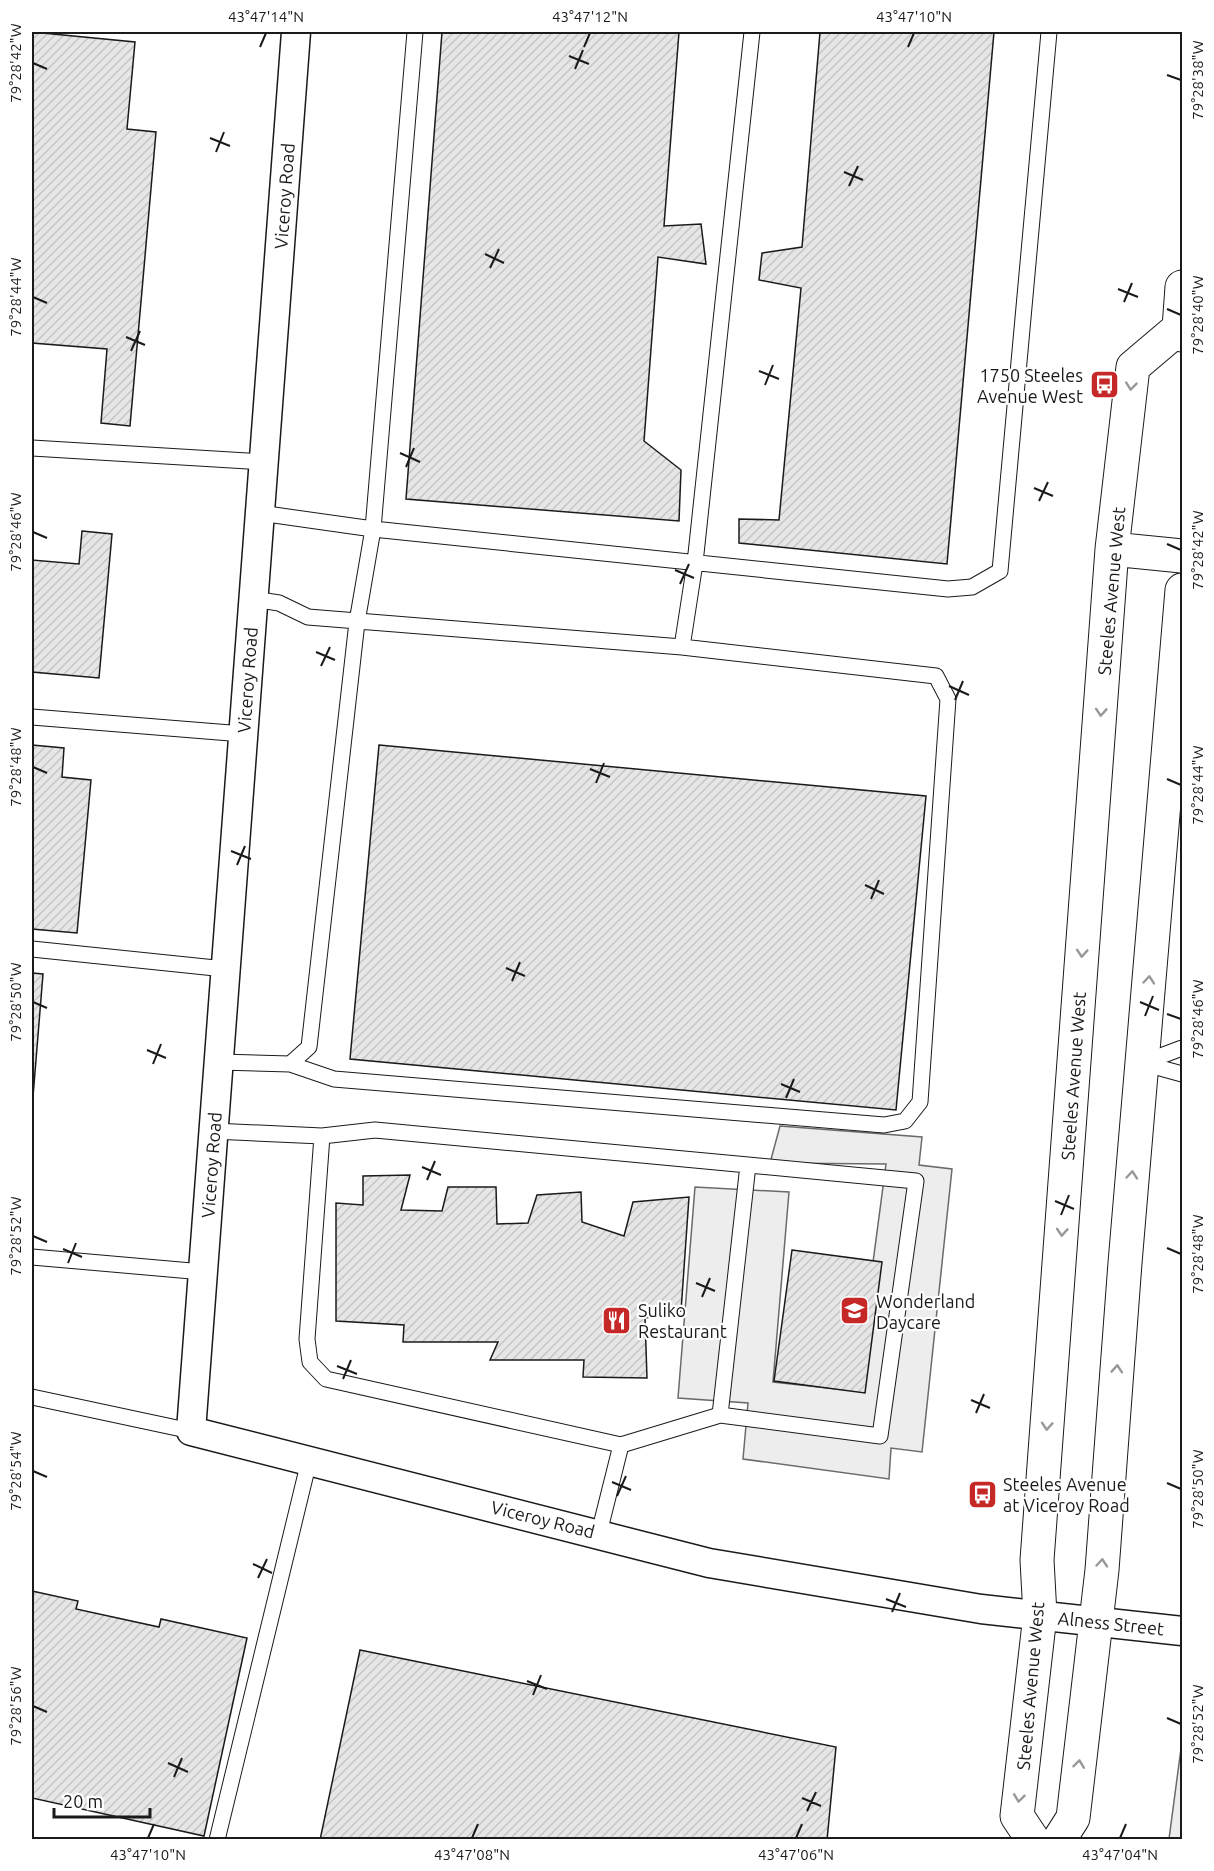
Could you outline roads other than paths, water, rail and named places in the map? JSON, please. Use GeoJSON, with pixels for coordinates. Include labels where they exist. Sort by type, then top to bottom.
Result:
{"type":"FeatureCollection","features":[{"type":"Feature","properties":{"kind":"main road","name":"Steeles Avenue West"},"geometry":{"type":"LineString","coordinates":[[1033,1839],[1017,1816],[1040,1615],[1037,1560],[1112,549],[1133,368],[1181,332],[1182,287]]}},
{"type":"Feature","properties":{"kind":"main road"},"geometry":{"type":"LineString","coordinates":[[1112,549],[1182,556]]}},
{"type":"Feature","properties":{"kind":"main road"},"geometry":{"type":"LineString","coordinates":[[1059,1839],[1073,1818],[1096,1622],[1182,590]]}},
{"type":"Feature","properties":{"kind":"street","name":"Viceroy Road"},"geometry":{"type":"LineString","coordinates":[[296,32],[191,1431],[599,1533],[709,1563],[981,1609],[1040,1615]]}},
{"type":"Feature","properties":{"kind":"street","name":"Alness Street"},"geometry":{"type":"LineString","coordinates":[[1040,1615],[1182,1631]]}},
{"type":"Feature","properties":{"kind":"lane"},"geometry":{"type":"LineString","coordinates":[[290,1064],[309,1047],[357,622],[373,529],[415,32]]}},
{"type":"Feature","properties":{"kind":"lane"},"geometry":{"type":"LineString","coordinates":[[682,647],[695,563],[752,32]]}},
{"type":"Feature","properties":{"kind":"lane"},"geometry":{"type":"LineString","coordinates":[[260,513],[373,529],[948,589],[972,587],[1000,571],[1049,32]]}},
{"type":"Feature","properties":{"kind":"lane"},"geometry":{"type":"LineString","coordinates":[[32,448],[264,462]]}},
{"type":"Feature","properties":{"kind":"lane"},"geometry":{"type":"LineString","coordinates":[[219,1062],[290,1064],[334,1079],[884,1125],[905,1121],[920,1102],[948,699],[936,676],[682,647],[308,617],[279,603],[253,599]]}},
{"type":"Feature","properties":{"kind":"lane"},"geometry":{"type":"LineString","coordinates":[[32,717],[243,734]]}},
{"type":"Feature","properties":{"kind":"lane"},"geometry":{"type":"LineString","coordinates":[[32,949],[225,969]]}},
{"type":"Feature","properties":{"kind":"lane"},"geometry":{"type":"LineString","coordinates":[[1142,1063],[1182,1048]]}},
{"type":"Feature","properties":{"kind":"lane"},"geometry":{"type":"LineString","coordinates":[[1142,1063],[1182,1074]]}},
{"type":"Feature","properties":{"kind":"lane"},"geometry":{"type":"LineString","coordinates":[[213,1131],[322,1136],[375,1130],[916,1181],[880,1436],[720,1415],[621,1445],[326,1379],[310,1362],[308,1339],[322,1136]]}},
{"type":"Feature","properties":{"kind":"lane"},"geometry":{"type":"LineString","coordinates":[[720,1415],[748,1165]]}},
{"type":"Feature","properties":{"kind":"lane"},"geometry":{"type":"LineString","coordinates":[[32,1257],[203,1272]]}},
{"type":"Feature","properties":{"kind":"lane"},"geometry":{"type":"LineString","coordinates":[[32,1397],[191,1431]]}},
{"type":"Feature","properties":{"kind":"lane"},"geometry":{"type":"LineString","coordinates":[[599,1533],[621,1445]]}},
{"type":"Feature","properties":{"kind":"lane"},"geometry":{"type":"LineString","coordinates":[[217,1839],[309,1461]]}},
{"type":"Feature","properties":{"kind":"place","name":"1750 Steeles Avenue West"},"geometry":{"type":"Point","coordinates":[1104,385]}},
{"type":"Feature","properties":{"kind":"place","name":"Wonderland Daycare"},"geometry":{"type":"Point","coordinates":[855,1311]}},
{"type":"Feature","properties":{"kind":"place","name":"Suliko Restaurant"},"geometry":{"type":"Point","coordinates":[617,1320]}},
{"type":"Feature","properties":{"kind":"place","name":"Steeles Avenue at Viceroy Road"},"geometry":{"type":"Point","coordinates":[982,1494]}}]}
